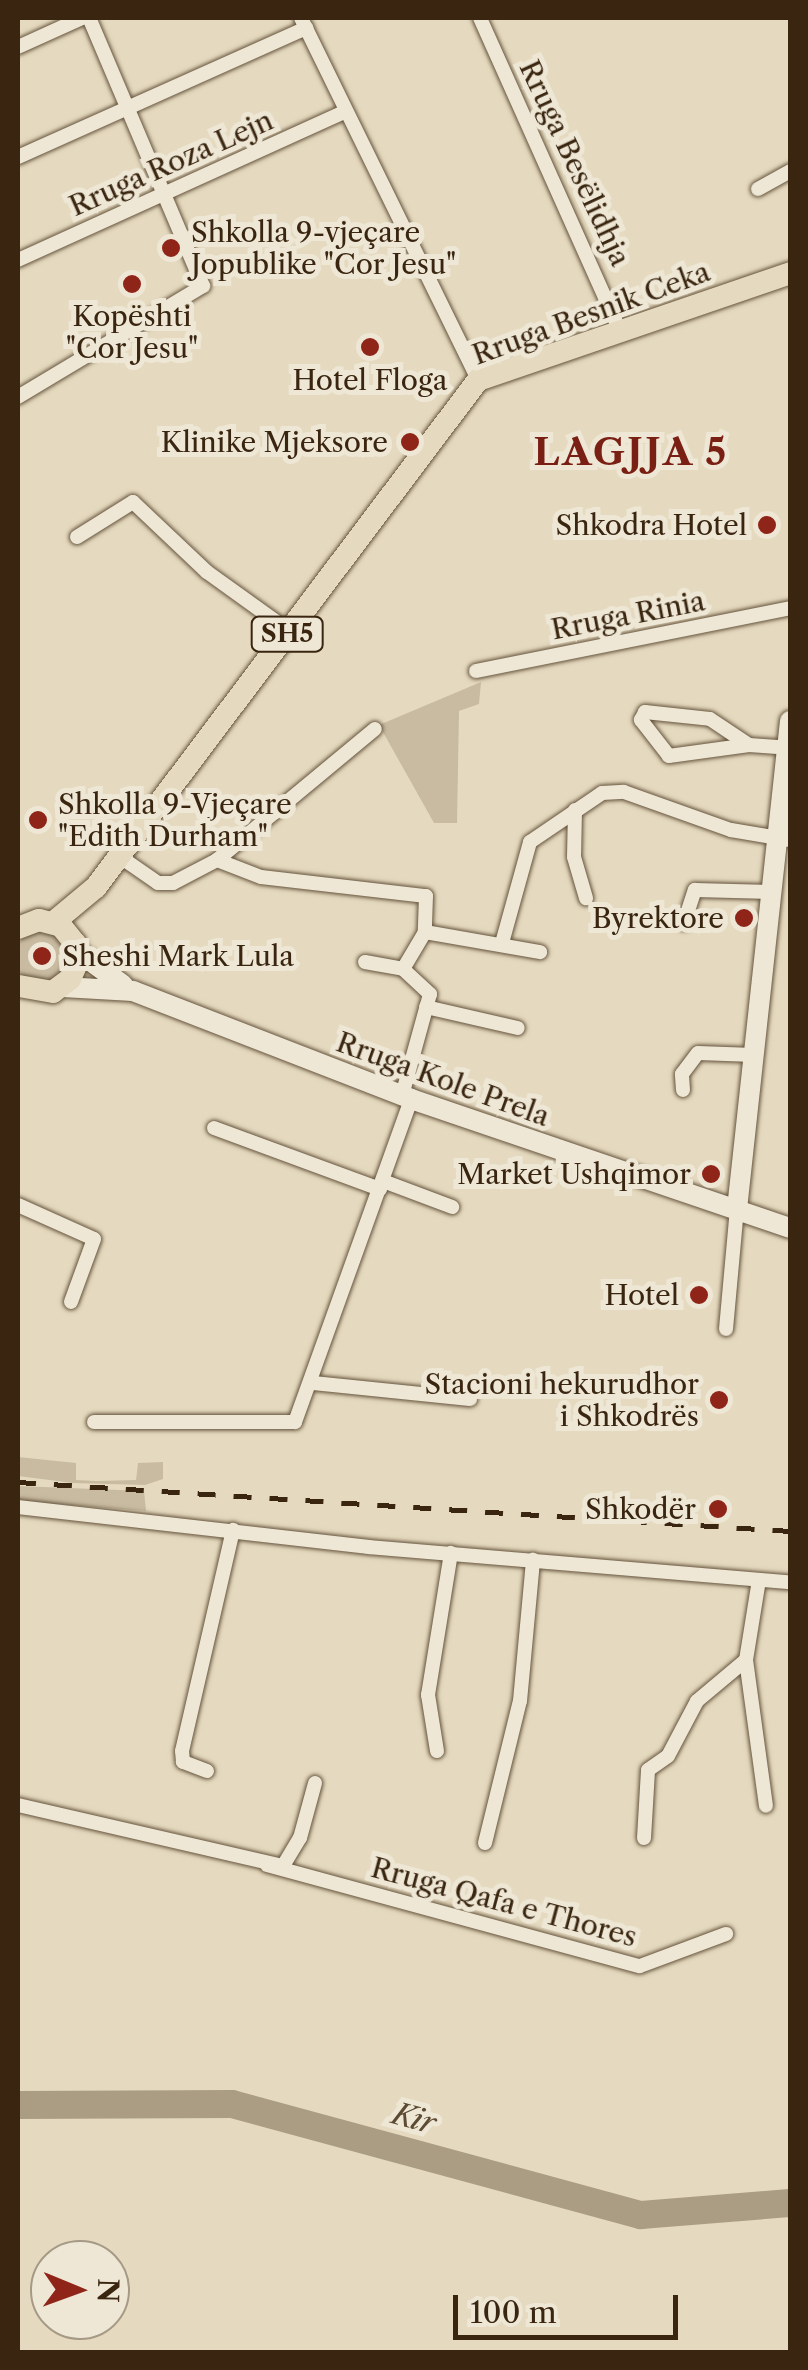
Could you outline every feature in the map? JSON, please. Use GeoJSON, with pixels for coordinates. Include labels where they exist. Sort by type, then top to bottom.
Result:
{"type":"FeatureCollection","features":[{"type":"Feature","properties":{"kind":"main road","name":"Rruga Besnik Ceka"},"geometry":{"type":"LineString","coordinates":[[54,922],[96,887],[478,380],[790,272]]}},
{"type":"Feature","properties":{"kind":"main road"},"geometry":{"type":"LineString","coordinates":[[737,1210],[772,892],[784,839],[790,721]]}},
{"type":"Feature","properties":{"kind":"main road","name":"Rruga Besnik Ceka"},"geometry":{"type":"LineString","coordinates":[[76,947],[96,887]]}},
{"type":"Feature","properties":{"kind":"main road"},"geometry":{"type":"LineString","coordinates":[[18,928],[54,922],[76,947]]}},
{"type":"Feature","properties":{"kind":"main road","name":"SH5"},"geometry":{"type":"LineString","coordinates":[[52,990],[75,971],[76,947]]}},
{"type":"Feature","properties":{"kind":"main road","name":"Rruga Kole Prela"},"geometry":{"type":"LineString","coordinates":[[76,947],[133,992],[406,1097],[790,1228]]}},
{"type":"Feature","properties":{"kind":"main road"},"geometry":{"type":"LineString","coordinates":[[18,986],[52,990]]}},
{"type":"Feature","properties":{"kind":"main road"},"geometry":{"type":"LineString","coordinates":[[18,1008],[52,990]]}},
{"type":"Feature","properties":{"kind":"main road","name":"Rruga Kole Prela"},"geometry":{"type":"LineString","coordinates":[[52,990],[133,992]]}},
{"type":"Feature","properties":{"kind":"street"},"geometry":{"type":"LineString","coordinates":[[18,47],[86,18],[167,190],[198,270],[200,293],[158,308],[18,398]]}},
{"type":"Feature","properties":{"kind":"street","name":"Rruga Besëlidhja"},"geometry":{"type":"LineString","coordinates":[[480,18],[620,332]]}},
{"type":"Feature","properties":{"kind":"street"},"geometry":{"type":"LineString","coordinates":[[18,157],[303,23],[478,380]]}},
{"type":"Feature","properties":{"kind":"street","name":"Rruga Roza Lejn"},"geometry":{"type":"LineString","coordinates":[[18,260],[345,112]]}},
{"type":"Feature","properties":{"kind":"street"},"geometry":{"type":"LineString","coordinates":[[758,189],[790,171]]}},
{"type":"Feature","properties":{"kind":"street"},"geometry":{"type":"LineString","coordinates":[[77,537],[134,502],[207,572],[289,631]]}},
{"type":"Feature","properties":{"kind":"street","name":"Rruga Rinia"},"geometry":{"type":"LineString","coordinates":[[476,671],[790,608]]}},
{"type":"Feature","properties":{"kind":"street"},"geometry":{"type":"LineString","coordinates":[[749,745],[710,719],[645,712],[641,720],[669,756],[749,745],[788,748]]}},
{"type":"Feature","properties":{"kind":"street"},"geometry":{"type":"LineString","coordinates":[[120,856],[166,884],[217,860],[375,729]]}},
{"type":"Feature","properties":{"kind":"street"},"geometry":{"type":"LineString","coordinates":[[502,943],[530,842],[602,793],[624,792],[730,830],[784,839]]}},
{"type":"Feature","properties":{"kind":"street"},"geometry":{"type":"LineString","coordinates":[[575,810],[574,856],[586,898]]}},
{"type":"Feature","properties":{"kind":"street"},"geometry":{"type":"LineString","coordinates":[[217,860],[261,877],[418,892],[428,904],[425,932],[402,969]]}},
{"type":"Feature","properties":{"kind":"street"},"geometry":{"type":"LineString","coordinates":[[684,923],[695,890],[772,892]]}},
{"type":"Feature","properties":{"kind":"street"},"geometry":{"type":"LineString","coordinates":[[425,932],[540,952]]}},
{"type":"Feature","properties":{"kind":"street"},"geometry":{"type":"LineString","coordinates":[[94,1422],[284,1426],[301,1414],[381,1185],[430,994],[402,969],[365,962]]}},
{"type":"Feature","properties":{"kind":"street"},"geometry":{"type":"LineString","coordinates":[[426,1007],[518,1028]]}},
{"type":"Feature","properties":{"kind":"street"},"geometry":{"type":"LineString","coordinates":[[683,1090],[682,1074],[698,1053],[754,1054]]}},
{"type":"Feature","properties":{"kind":"street"},"geometry":{"type":"LineString","coordinates":[[214,1128],[452,1207]]}},
{"type":"Feature","properties":{"kind":"street"},"geometry":{"type":"LineString","coordinates":[[18,1205],[94,1239],[71,1302]]}},
{"type":"Feature","properties":{"kind":"street"},"geometry":{"type":"LineString","coordinates":[[726,1330],[737,1210]]}},
{"type":"Feature","properties":{"kind":"street"},"geometry":{"type":"LineString","coordinates":[[313,1383],[470,1399]]}},
{"type":"Feature","properties":{"kind":"street"},"geometry":{"type":"LineString","coordinates":[[18,1507],[451,1553],[790,1582]]}},
{"type":"Feature","properties":{"kind":"street"},"geometry":{"type":"LineString","coordinates":[[207,1772],[186,1765],[182,1751],[233,1530]]}},
{"type":"Feature","properties":{"kind":"street"},"geometry":{"type":"LineString","coordinates":[[438,1751],[428,1695],[451,1553]]}},
{"type":"Feature","properties":{"kind":"street"},"geometry":{"type":"LineString","coordinates":[[485,1843],[520,1701],[532,1560]]}},
{"type":"Feature","properties":{"kind":"street"},"geometry":{"type":"LineString","coordinates":[[759,1580],[746,1660],[766,1806]]}},
{"type":"Feature","properties":{"kind":"street"},"geometry":{"type":"LineString","coordinates":[[644,1838],[648,1770],[668,1756],[697,1701],[746,1660]]}},
{"type":"Feature","properties":{"kind":"street"},"geometry":{"type":"LineString","coordinates":[[267,1865],[291,1861],[315,1783]]}},
{"type":"Feature","properties":{"kind":"street","name":"Rruga Qafa e Thores"},"geometry":{"type":"LineString","coordinates":[[18,1805],[267,1865],[640,1966],[726,1934]]}},
{"type":"Feature","properties":{"kind":"shaded area"},"geometry":{"type":"Polygon","coordinates":[[[481,682],[479,704],[459,711],[457,823],[434,823],[379,725],[481,682]]]}},
{"type":"Feature","properties":{"kind":"shaded area"},"geometry":{"type":"Polygon","coordinates":[[[41,931],[59,939],[67,957],[59,975],[41,983],[23,975],[15,957],[23,939],[41,931]]]}},
{"type":"Feature","properties":{"kind":"shaded area"},"geometry":{"type":"Polygon","coordinates":[[[18,1457],[76,1463],[76,1480],[96,1481],[136,1480],[138,1463],[163,1462],[163,1479],[145,1485],[73,1483],[18,1476],[18,1457]]]}},
{"type":"Feature","properties":{"kind":"shaded area"},"geometry":{"type":"Polygon","coordinates":[[[18,1486],[144,1491],[146,1511],[18,1501],[18,1486]]]}},
{"type":"Feature","properties":{"kind":"waterway","name":"Kir"},"geometry":{"type":"LineString","coordinates":[[18,2105],[232,2104],[641,2215],[790,2203]]}},
{"type":"Feature","properties":{"kind":"railway"},"geometry":{"type":"LineString","coordinates":[[18,1482],[790,1531]]}},
{"type":"Feature","properties":{"kind":"place","name":"Shkolla 9-vjeçare Jopublike \"Cor Jesu\""},"geometry":{"type":"Point","coordinates":[171,248]}},
{"type":"Feature","properties":{"kind":"place","name":"Kopështi \"Cor Jesu\""},"geometry":{"type":"Point","coordinates":[132,284]}},
{"type":"Feature","properties":{"kind":"place","name":"Hotel Floga"},"geometry":{"type":"Point","coordinates":[370,347]}},
{"type":"Feature","properties":{"kind":"place","name":"Klinike Mjeksore"},"geometry":{"type":"Point","coordinates":[410,442]}},
{"type":"Feature","properties":{"kind":"place","name":"Shkodra Hotel"},"geometry":{"type":"Point","coordinates":[767,525]}},
{"type":"Feature","properties":{"kind":"place","name":"Shkolla 9-Vjeçare \"Edith Durham\""},"geometry":{"type":"Point","coordinates":[38,820]}},
{"type":"Feature","properties":{"kind":"place","name":"Byrektore"},"geometry":{"type":"Point","coordinates":[744,918]}},
{"type":"Feature","properties":{"kind":"place","name":"Sheshi Mark Lula"},"geometry":{"type":"Point","coordinates":[42,956]}},
{"type":"Feature","properties":{"kind":"place","name":"Market Ushqimor"},"geometry":{"type":"Point","coordinates":[711,1174]}},
{"type":"Feature","properties":{"kind":"place","name":"Hotel"},"geometry":{"type":"Point","coordinates":[699,1295]}},
{"type":"Feature","properties":{"kind":"place","name":"Stacioni hekurudhor i Shkodrës"},"geometry":{"type":"Point","coordinates":[719,1400]}},
{"type":"Feature","properties":{"kind":"place","name":"Shkodër"},"geometry":{"type":"Point","coordinates":[718,1509]}},
{"type":"Feature","properties":{"kind":"district","name":"LAGJJA 5"},"geometry":{"type":"Point","coordinates":[631,452]}}]}
